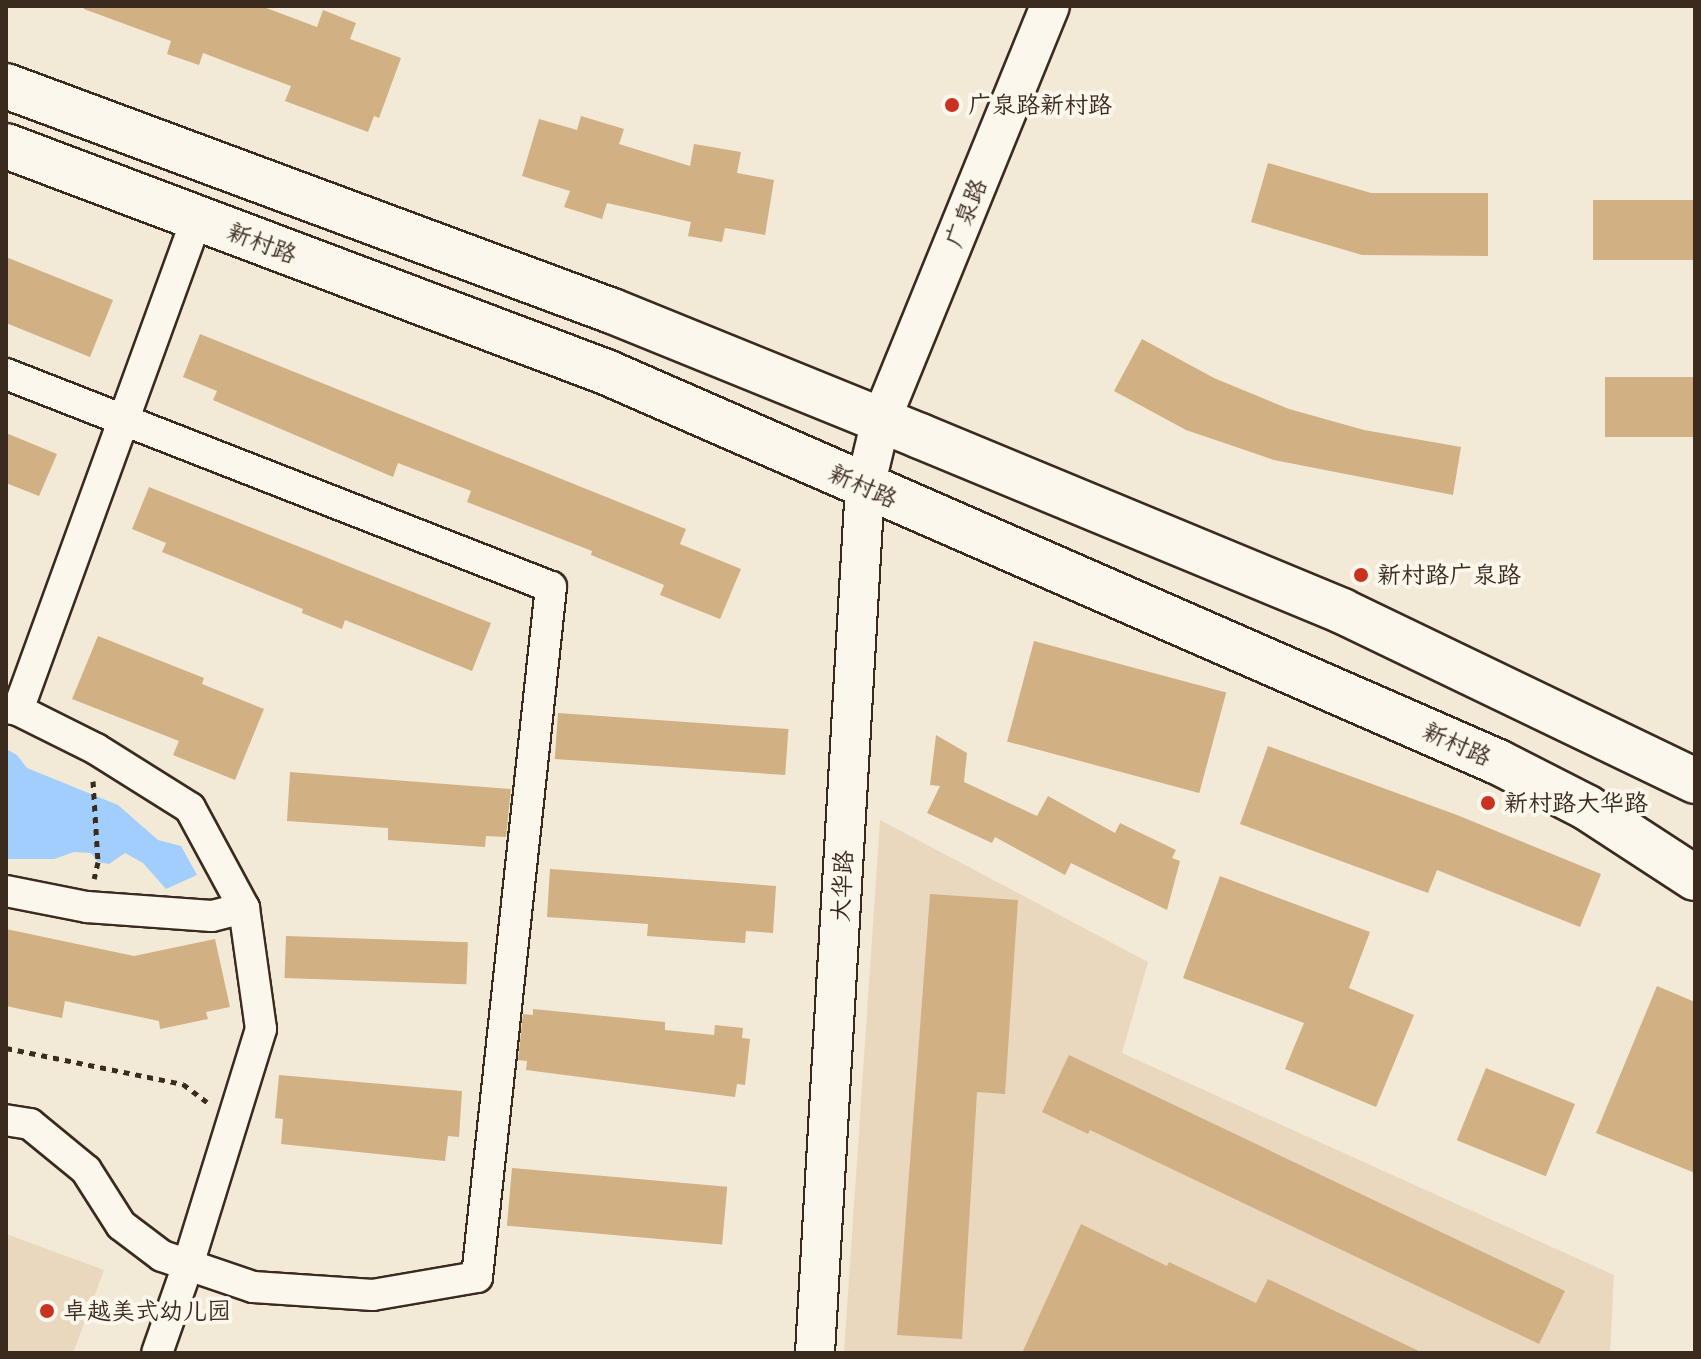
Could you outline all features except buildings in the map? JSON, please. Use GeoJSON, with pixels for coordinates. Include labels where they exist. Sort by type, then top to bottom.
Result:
{"type":"FeatureCollection","features":[{"type":"Feature","properties":{"kind":"main road"},"geometry":{"type":"LineString","coordinates":[[6,86],[612,311],[881,420],[1342,611],[1695,781]]}},
{"type":"Feature","properties":{"kind":"main road","name":"新村路"},"geometry":{"type":"LineString","coordinates":[[6,146],[606,372],[1498,762],[1586,807],[1695,878]]}},
{"type":"Feature","properties":{"kind":"street","name":"广泉路"},"geometry":{"type":"LineString","coordinates":[[881,420],[1050,6]]}},
{"type":"Feature","properties":{"kind":"street"},"geometry":{"type":"LineString","coordinates":[[157,1353],[188,1265],[261,1029],[244,908],[190,808],[96,749],[12,709],[124,420],[197,218]]}},
{"type":"Feature","properties":{"kind":"street"},"geometry":{"type":"LineString","coordinates":[[6,374],[551,587],[477,1277],[373,1295],[253,1287],[162,1256],[121,1225],[86,1170],[30,1124],[6,1120]]}},
{"type":"Feature","properties":{"kind":"street","name":"大华路"},"geometry":{"type":"LineString","coordinates":[[815,1353],[865,487],[881,420]]}},
{"type":"Feature","properties":{"kind":"street"},"geometry":{"type":"LineString","coordinates":[[6,891],[87,907],[181,914],[212,916],[244,908]]}},
{"type":"Feature","properties":{"kind":"path"},"geometry":{"type":"LineString","coordinates":[[92,796],[98,862]]}},
{"type":"Feature","properties":{"kind":"path"},"geometry":{"type":"LineString","coordinates":[[6,1048],[183,1084],[232,1120]]}},
{"type":"Feature","properties":{"kind":"shaded area"},"geometry":{"type":"Polygon","coordinates":[[[880,820],[1148,962],[1122,1053],[1614,1275],[1610,1353],[844,1353],[880,820]]]}},
{"type":"Feature","properties":{"kind":"shaded area","name":"卓越美式幼儿园"},"geometry":{"type":"Polygon","coordinates":[[[6,1234],[104,1270],[73,1353],[6,1353],[6,1234]]]}},
{"type":"Feature","properties":{"kind":"water"},"geometry":{"type":"Polygon","coordinates":[[[6,749],[17,755],[27,768],[118,805],[158,840],[181,846],[197,875],[166,889],[143,863],[125,853],[109,864],[98,862],[91,853],[74,852],[54,859],[6,859],[6,749]]]}},
{"type":"Feature","properties":{"kind":"place","name":"广泉路新村路"},"geometry":{"type":"Point","coordinates":[952,105]}},
{"type":"Feature","properties":{"kind":"place","name":"新村路广泉路"},"geometry":{"type":"Point","coordinates":[1361,575]}},
{"type":"Feature","properties":{"kind":"place","name":"新村路大华路"},"geometry":{"type":"Point","coordinates":[1488,803]}},
{"type":"Feature","properties":{"kind":"place","name":"卓越美式幼儿园"},"geometry":{"type":"Point","coordinates":[47,1311]}}]}
